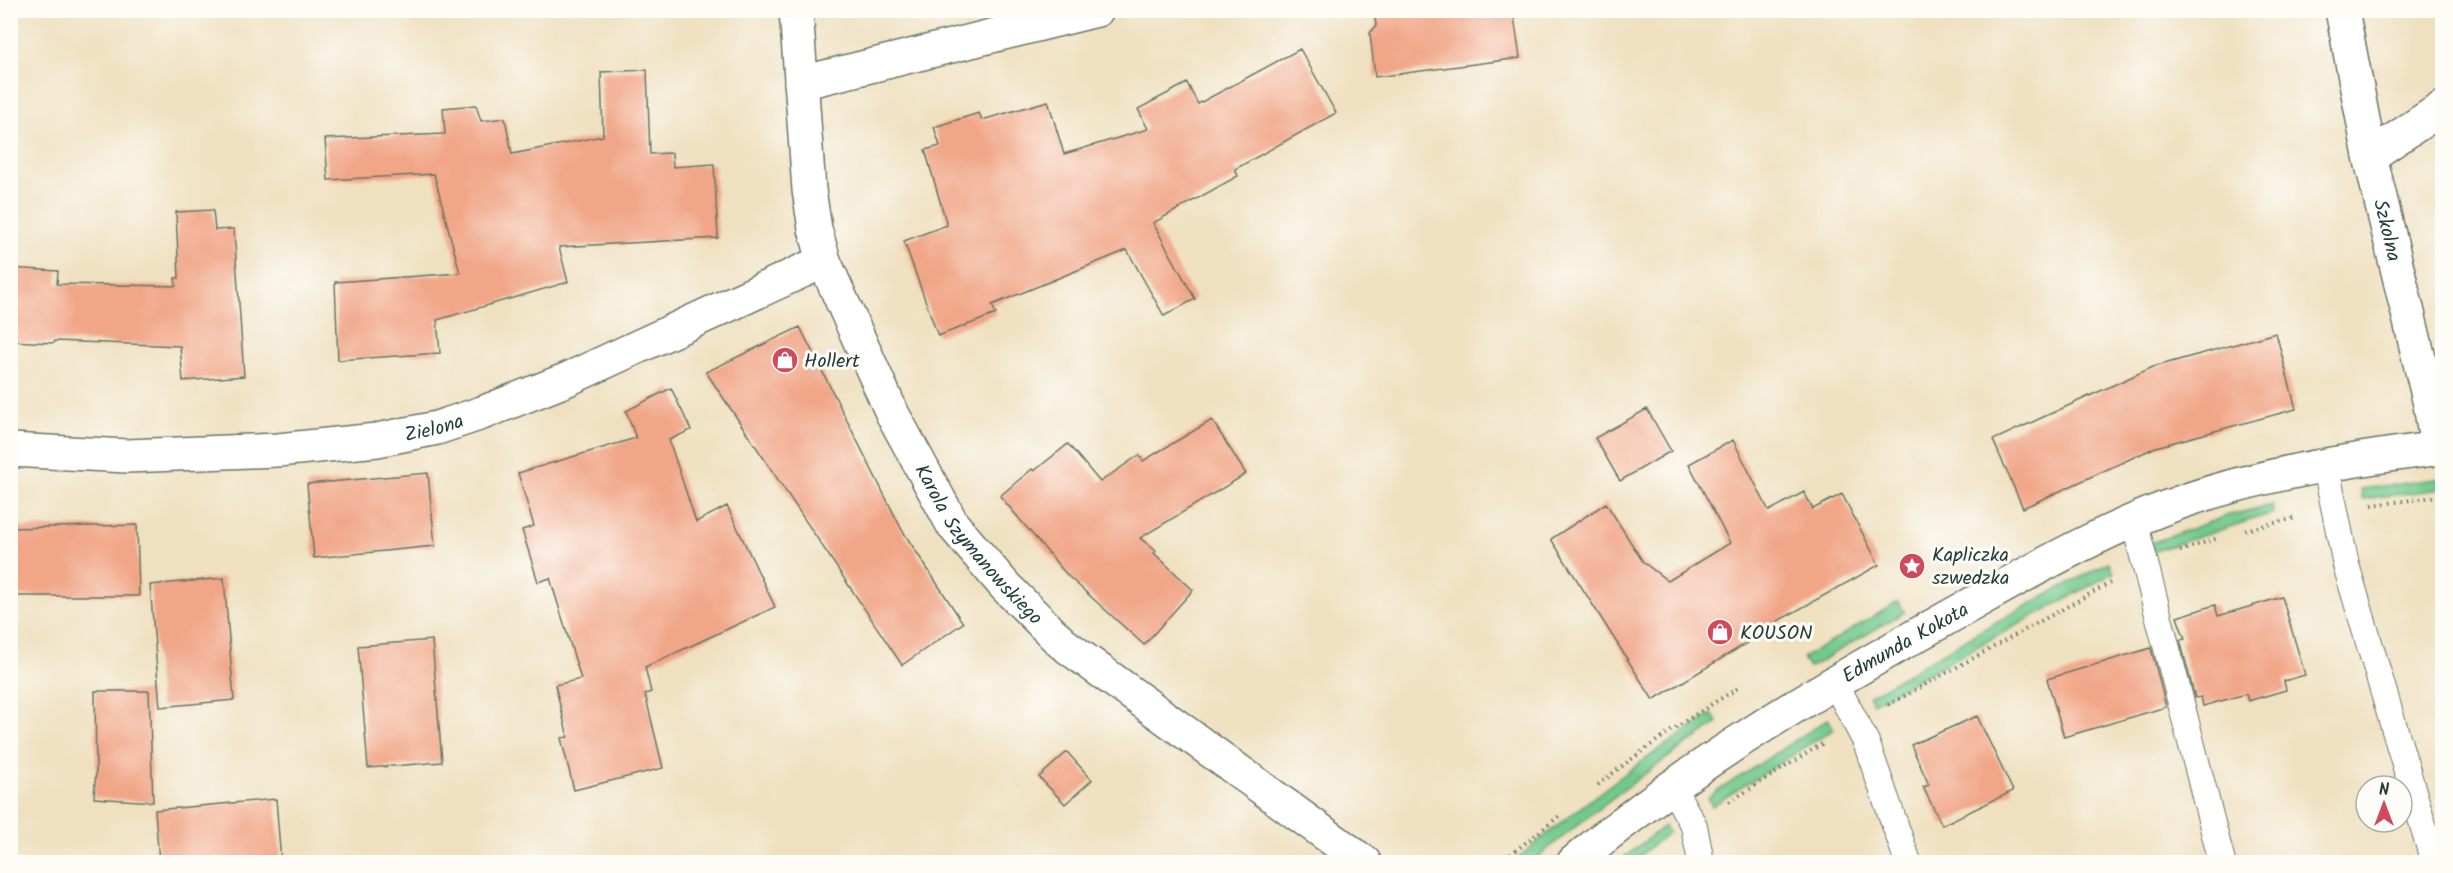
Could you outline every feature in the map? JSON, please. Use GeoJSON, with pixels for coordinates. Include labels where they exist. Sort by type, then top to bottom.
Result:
{"type":"FeatureCollection","features":[{"type":"Feature","properties":{"kind":"street","name":"Karola Szymanowskiego"},"geometry":{"type":"LineString","coordinates":[[796,10],[809,190],[815,229],[824,261],[892,413],[954,525],[1005,586],[1062,644],[1364,862]]}},
{"type":"Feature","properties":{"kind":"street"},"geometry":{"type":"LineString","coordinates":[[801,83],[1097,10]]}},
{"type":"Feature","properties":{"kind":"street","name":"Szkolna"},"geometry":{"type":"LineString","coordinates":[[2342,10],[2370,156],[2440,448]]}},
{"type":"Feature","properties":{"kind":"street"},"geometry":{"type":"LineString","coordinates":[[2370,156],[2442,108]]}},
{"type":"Feature","properties":{"kind":"street","name":"Zielona"},"geometry":{"type":"LineString","coordinates":[[10,450],[128,456],[256,451],[377,440],[437,428],[568,380],[824,261]]}},
{"type":"Feature","properties":{"kind":"street","name":"Edmunda Kokota"},"geometry":{"type":"LineString","coordinates":[[1574,862],[1725,749],[1835,683],[2050,561],[2134,521],[2183,501],[2229,487],[2282,474],[2440,448]]}},
{"type":"Feature","properties":{"kind":"lane"},"geometry":{"type":"LineString","coordinates":[[2326,467],[2346,565],[2434,862]]}},
{"type":"Feature","properties":{"kind":"lane"},"geometry":{"type":"LineString","coordinates":[[2134,521],[2222,862]]}},
{"type":"Feature","properties":{"kind":"lane"},"geometry":{"type":"LineString","coordinates":[[1835,683],[1866,742],[1908,862]]}},
{"type":"Feature","properties":{"kind":"lane"},"geometry":{"type":"LineString","coordinates":[[1672,787],[1694,826],[1701,862]]}},
{"type":"Feature","properties":{"kind":"path"},"geometry":{"type":"LineString","coordinates":[[2240,531],[2285,520],[2442,496]]}},
{"type":"Feature","properties":{"kind":"path"},"geometry":{"type":"LineString","coordinates":[[1694,826],[1857,723],[2145,565],[2229,534]]}},
{"type":"Feature","properties":{"kind":"green space"},"geometry":{"type":"Polygon","coordinates":[[[2442,478],[2442,489],[2362,499],[2361,489],[2442,478]]]}},
{"type":"Feature","properties":{"kind":"green space"},"geometry":{"type":"Polygon","coordinates":[[[2272,505],[2273,513],[2146,554],[2143,546],[2229,515],[2272,505]]]}},
{"type":"Feature","properties":{"kind":"green space"},"geometry":{"type":"Polygon","coordinates":[[[2109,562],[2114,573],[1873,703],[1869,696],[1985,628],[2109,562]]]}},
{"type":"Feature","properties":{"kind":"green space"},"geometry":{"type":"Polygon","coordinates":[[[1898,602],[1905,612],[1809,668],[1803,658],[1898,602]]]}},
{"type":"Feature","properties":{"kind":"green space"},"geometry":{"type":"Polygon","coordinates":[[[1712,714],[1718,723],[1623,790],[1532,862],[1513,862],[1610,785],[1712,714]]]}},
{"type":"Feature","properties":{"kind":"green space"},"geometry":{"type":"Polygon","coordinates":[[[1828,719],[1834,729],[1712,806],[1707,798],[1828,719]]]}},
{"type":"Feature","properties":{"kind":"green space"},"geometry":{"type":"Polygon","coordinates":[[[1664,826],[1669,832],[1632,862],[1618,862],[1664,826]]]}},
{"type":"Feature","properties":{"kind":"building"},"geometry":{"type":"Polygon","coordinates":[[[1374,10],[1513,10],[1520,58],[1375,77],[1370,33],[1376,26],[1374,10]]]}},
{"type":"Feature","properties":{"kind":"building"},"geometry":{"type":"Polygon","coordinates":[[[1300,49],[1336,113],[1235,169],[1238,176],[1153,223],[1195,299],[1164,316],[1127,250],[992,305],[996,314],[938,336],[904,241],[947,225],[925,150],[940,146],[934,127],[979,113],[982,120],[1048,101],[1064,154],[1148,129],[1138,109],[1187,83],[1198,104],[1300,49]]]}},
{"type":"Feature","properties":{"kind":"building"},"geometry":{"type":"Polygon","coordinates":[[[647,70],[650,154],[672,153],[673,167],[714,164],[718,238],[559,247],[568,282],[437,320],[440,353],[338,360],[335,282],[460,273],[434,174],[328,180],[325,139],[445,134],[443,108],[476,105],[481,121],[505,118],[512,154],[603,136],[601,72],[647,70]]]}},
{"type":"Feature","properties":{"kind":"building"},"geometry":{"type":"Polygon","coordinates":[[[213,210],[215,230],[234,229],[244,376],[183,381],[180,346],[10,341],[10,268],[58,271],[57,284],[176,286],[175,278],[179,278],[176,212],[213,210]]]}},
{"type":"Feature","properties":{"kind":"building"},"geometry":{"type":"Polygon","coordinates":[[[800,327],[902,530],[963,623],[902,665],[706,372],[800,327]]]}},
{"type":"Feature","properties":{"kind":"building"},"geometry":{"type":"Polygon","coordinates":[[[2276,333],[2296,409],[2156,447],[2023,508],[1993,440],[2153,367],[2276,333]]]}},
{"type":"Feature","properties":{"kind":"building"},"geometry":{"type":"Polygon","coordinates":[[[671,388],[691,430],[669,440],[696,522],[727,506],[775,607],[645,667],[651,692],[645,694],[663,768],[574,790],[561,738],[568,737],[555,685],[581,679],[550,578],[538,582],[522,530],[534,526],[518,473],[636,438],[626,411],[671,388]]]}},
{"type":"Feature","properties":{"kind":"building"},"geometry":{"type":"Polygon","coordinates":[[[1647,409],[1671,451],[1620,481],[1595,438],[1647,409]]]}},
{"type":"Feature","properties":{"kind":"building"},"geometry":{"type":"Polygon","coordinates":[[[1212,420],[1246,474],[1140,538],[1156,551],[1154,553],[1193,590],[1144,645],[1067,575],[1000,496],[1032,469],[1034,471],[1068,444],[1100,482],[1139,455],[1143,461],[1212,420]]]}},
{"type":"Feature","properties":{"kind":"building"},"geometry":{"type":"Polygon","coordinates":[[[1733,440],[1769,511],[1804,492],[1813,509],[1842,494],[1879,565],[1758,632],[1760,635],[1653,700],[1551,539],[1606,503],[1643,562],[1668,581],[1730,543],[1689,464],[1733,440]]]}},
{"type":"Feature","properties":{"kind":"building"},"geometry":{"type":"Polygon","coordinates":[[[428,473],[435,546],[314,558],[307,484],[428,473]]]}},
{"type":"Feature","properties":{"kind":"building"},"geometry":{"type":"Polygon","coordinates":[[[137,525],[139,596],[11,596],[10,528],[137,525]]]}},
{"type":"Feature","properties":{"kind":"building"},"geometry":{"type":"Polygon","coordinates":[[[224,578],[234,700],[160,707],[150,585],[224,578]]]}},
{"type":"Feature","properties":{"kind":"building"},"geometry":{"type":"Polygon","coordinates":[[[2282,597],[2305,675],[2284,681],[2286,690],[2248,701],[2246,694],[2203,706],[2201,697],[2195,698],[2180,640],[2185,639],[2177,617],[2215,605],[2218,616],[2282,597]]]}},
{"type":"Feature","properties":{"kind":"building"},"geometry":{"type":"Polygon","coordinates":[[[432,640],[442,762],[368,768],[358,646],[432,640]]]}},
{"type":"Feature","properties":{"kind":"building"},"geometry":{"type":"Polygon","coordinates":[[[2151,648],[2166,707],[2064,737],[2047,679],[2151,648]]]}},
{"type":"Feature","properties":{"kind":"building"},"geometry":{"type":"Polygon","coordinates":[[[95,691],[149,691],[153,802],[94,798],[95,691]]]}},
{"type":"Feature","properties":{"kind":"building"},"geometry":{"type":"Polygon","coordinates":[[[1977,716],[2013,791],[1942,825],[1923,787],[1929,785],[1911,745],[1977,716]]]}},
{"type":"Feature","properties":{"kind":"building"},"geometry":{"type":"Polygon","coordinates":[[[1067,752],[1092,780],[1065,804],[1039,777],[1067,752]]]}},
{"type":"Feature","properties":{"kind":"building"},"geometry":{"type":"Polygon","coordinates":[[[276,799],[281,862],[159,862],[155,810],[276,799]]]}},
{"type":"Feature","properties":{"kind":"place","name":"Hollert"},"geometry":{"type":"Point","coordinates":[785,360]}},
{"type":"Feature","properties":{"kind":"place","name":"Kapliczka szwedzka"},"geometry":{"type":"Point","coordinates":[1912,566]}},
{"type":"Feature","properties":{"kind":"place","name":"KOUSON"},"geometry":{"type":"Point","coordinates":[1720,632]}}]}
